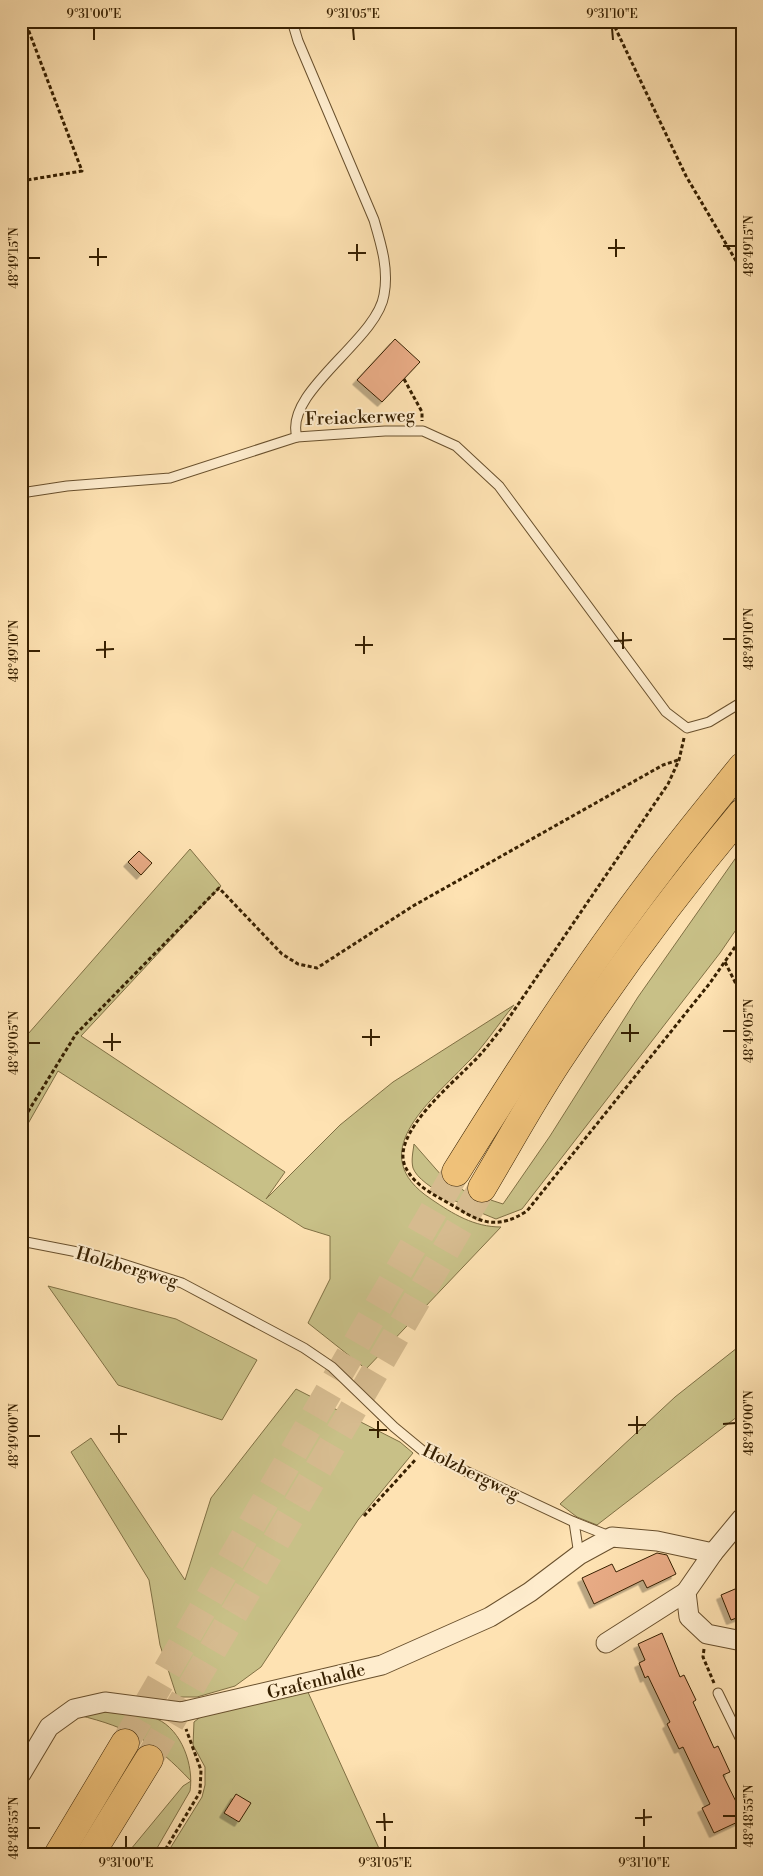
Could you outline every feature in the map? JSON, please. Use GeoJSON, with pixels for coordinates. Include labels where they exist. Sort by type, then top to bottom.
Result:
{"type":"FeatureCollection","features":[{"type":"Feature","properties":{"kind":"highway"},"geometry":{"type":"LineString","coordinates":[[456,1172],[531,1052],[656,874],[742,767]]}},
{"type":"Feature","properties":{"kind":"highway"},"geometry":{"type":"LineString","coordinates":[[482,1188],[558,1062],[624,964],[691,873],[742,813]]}},
{"type":"Feature","properties":{"kind":"highway"},"geometry":{"type":"LineString","coordinates":[[58,1855],[125,1742]]}},
{"type":"Feature","properties":{"kind":"highway"},"geometry":{"type":"LineString","coordinates":[[90,1855],[149,1759]]}},
{"type":"Feature","properties":{"kind":"street"},"geometry":{"type":"LineString","coordinates":[[606,1643],[686,1592],[713,1553],[742,1518]]}},
{"type":"Feature","properties":{"kind":"street","name":"Holzbergweg"},"geometry":{"type":"LineString","coordinates":[[612,1537],[657,1540],[713,1553]]}},
{"type":"Feature","properties":{"kind":"street","name":"Grafenhalde"},"geometry":{"type":"LineString","coordinates":[[21,1774],[49,1728],[74,1709],[105,1702],[180,1712],[382,1665],[490,1617],[530,1592],[579,1556],[612,1537]]}},
{"type":"Feature","properties":{"kind":"street"},"geometry":{"type":"LineString","coordinates":[[686,1592],[689,1617],[707,1634],[742,1641]]}},
{"type":"Feature","properties":{"kind":"lane","name":"Freiackerweg"},"geometry":{"type":"LineString","coordinates":[[292,21],[298,41],[374,220],[382,245],[385,270],[384,296],[375,319],[328,370],[298,410],[295,428],[298,437],[385,431],[423,431],[456,446],[499,486],[666,712],[687,728]]}},
{"type":"Feature","properties":{"kind":"lane"},"geometry":{"type":"LineString","coordinates":[[21,493],[67,486],[170,478],[298,437]]}},
{"type":"Feature","properties":{"kind":"lane"},"geometry":{"type":"LineString","coordinates":[[687,728],[709,722],[742,702]]}},
{"type":"Feature","properties":{"kind":"lane","name":"Holzbergweg"},"geometry":{"type":"LineString","coordinates":[[21,1241],[98,1256],[182,1283],[304,1348],[332,1367],[394,1427],[423,1451],[574,1522],[612,1537]]}},
{"type":"Feature","properties":{"kind":"lane"},"geometry":{"type":"LineString","coordinates":[[574,1522],[579,1556]]}},
{"type":"Feature","properties":{"kind":"lane"},"geometry":{"type":"LineString","coordinates":[[718,1693],[742,1742]]}},
{"type":"Feature","properties":{"kind":"path"},"geometry":{"type":"LineString","coordinates":[[21,181],[82,171],[25,21]]}},
{"type":"Feature","properties":{"kind":"path"},"geometry":{"type":"LineString","coordinates":[[612,21],[686,176],[742,271]]}},
{"type":"Feature","properties":{"kind":"path"},"geometry":{"type":"LineString","coordinates":[[404,378],[422,412],[423,431]]}},
{"type":"Feature","properties":{"kind":"path"},"geometry":{"type":"LineString","coordinates":[[687,728],[679,760],[668,784],[502,1028],[473,1062],[442,1091],[412,1130],[402,1150],[405,1166],[418,1184],[474,1218],[495,1224],[514,1219],[527,1211],[710,983],[742,937]]}},
{"type":"Feature","properties":{"kind":"path"},"geometry":{"type":"LineString","coordinates":[[21,1123],[76,1034],[219,888],[282,954],[298,964],[317,968],[413,906],[663,765],[679,760]]}},
{"type":"Feature","properties":{"kind":"path"},"geometry":{"type":"LineString","coordinates":[[725,961],[742,996]]}},
{"type":"Feature","properties":{"kind":"path"},"geometry":{"type":"LineString","coordinates":[[364,1516],[423,1451]]}},
{"type":"Feature","properties":{"kind":"path"},"geometry":{"type":"LineString","coordinates":[[707,1634],[703,1657],[718,1693]]}},
{"type":"Feature","properties":{"kind":"path"},"geometry":{"type":"LineString","coordinates":[[162,1855],[200,1792],[202,1770],[180,1712]]}},
{"type":"Feature","properties":{"kind":"shaded area"},"geometry":{"type":"Polygon","coordinates":[[[190,849],[221,886],[81,1036],[285,1172],[266,1199],[340,1125],[393,1082],[514,1005],[473,1057],[435,1095],[421,1112],[409,1129],[402,1147],[403,1164],[411,1182],[431,1199],[473,1222],[501,1227],[366,1369],[308,1323],[330,1279],[330,1236],[304,1228],[58,1071],[21,1136],[21,1042],[190,849]]]}},
{"type":"Feature","properties":{"kind":"shaded area"},"geometry":{"type":"Polygon","coordinates":[[[742,849],[742,921],[720,953],[522,1209],[496,1219],[437,1191],[418,1176],[412,1165],[414,1144],[442,1176],[466,1192],[503,1204],[550,1136],[638,997],[742,849]]]}},
{"type":"Feature","properties":{"kind":"shaded area"},"geometry":{"type":"Polygon","coordinates":[[[48,1286],[176,1319],[257,1360],[222,1420],[118,1385],[48,1286]]]}},
{"type":"Feature","properties":{"kind":"shaded area"},"geometry":{"type":"Polygon","coordinates":[[[742,1344],[742,1413],[597,1525],[577,1517],[560,1504],[675,1397],[742,1344]]]}},
{"type":"Feature","properties":{"kind":"shaded area"},"geometry":{"type":"Polygon","coordinates":[[[296,1389],[400,1442],[413,1453],[358,1520],[261,1667],[235,1686],[197,1697],[177,1697],[160,1645],[149,1580],[71,1452],[91,1438],[185,1580],[211,1498],[296,1389]]]}},
{"type":"Feature","properties":{"kind":"shaded area"},"geometry":{"type":"Polygon","coordinates":[[[307,1690],[382,1855],[166,1855],[202,1797],[205,1785],[205,1767],[193,1745],[194,1722],[203,1715],[307,1690]]]}},
{"type":"Feature","properties":{"kind":"shaded area"},"geometry":{"type":"Polygon","coordinates":[[[107,1712],[152,1717],[166,1724],[173,1731],[184,1750],[188,1760],[191,1781],[165,1756],[140,1738],[113,1725],[78,1715],[107,1712]]]}},
{"type":"Feature","properties":{"kind":"shaded area"},"geometry":{"type":"Polygon","coordinates":[[[191,1781],[190,1791],[153,1855],[126,1855],[183,1786],[191,1781]]]}},
{"type":"Feature","properties":{"kind":"building"},"geometry":{"type":"Polygon","coordinates":[[[395,339],[420,362],[382,402],[357,380],[395,339]]]}},
{"type":"Feature","properties":{"kind":"building"},"geometry":{"type":"Polygon","coordinates":[[[139,851],[152,863],[141,875],[128,862],[139,851]]]}},
{"type":"Feature","properties":{"kind":"building"},"geometry":{"type":"Polygon","coordinates":[[[657,1553],[667,1555],[676,1574],[647,1588],[643,1580],[594,1604],[582,1578],[612,1564],[616,1572],[657,1553]]]}},
{"type":"Feature","properties":{"kind":"building"},"geometry":{"type":"Polygon","coordinates":[[[742,1586],[742,1616],[731,1620],[721,1595],[742,1586]]]}},
{"type":"Feature","properties":{"kind":"building"},"geometry":{"type":"Polygon","coordinates":[[[662,1633],[680,1677],[684,1675],[696,1700],[693,1702],[714,1748],[718,1746],[730,1772],[723,1775],[742,1814],[742,1820],[714,1833],[702,1808],[710,1804],[683,1747],[679,1749],[667,1724],[670,1722],[648,1676],[645,1678],[639,1663],[645,1660],[638,1644],[662,1633]]]}},
{"type":"Feature","properties":{"kind":"building"},"geometry":{"type":"Polygon","coordinates":[[[236,1794],[251,1803],[239,1822],[224,1813],[236,1794]]]}},
{"type":"Feature","properties":{"kind":"tunnel"},"geometry":{"type":"LineString","coordinates":[[125,1743],[456,1172]]}},
{"type":"Feature","properties":{"kind":"tunnel"},"geometry":{"type":"LineString","coordinates":[[149,1759],[482,1188]]}}]}
